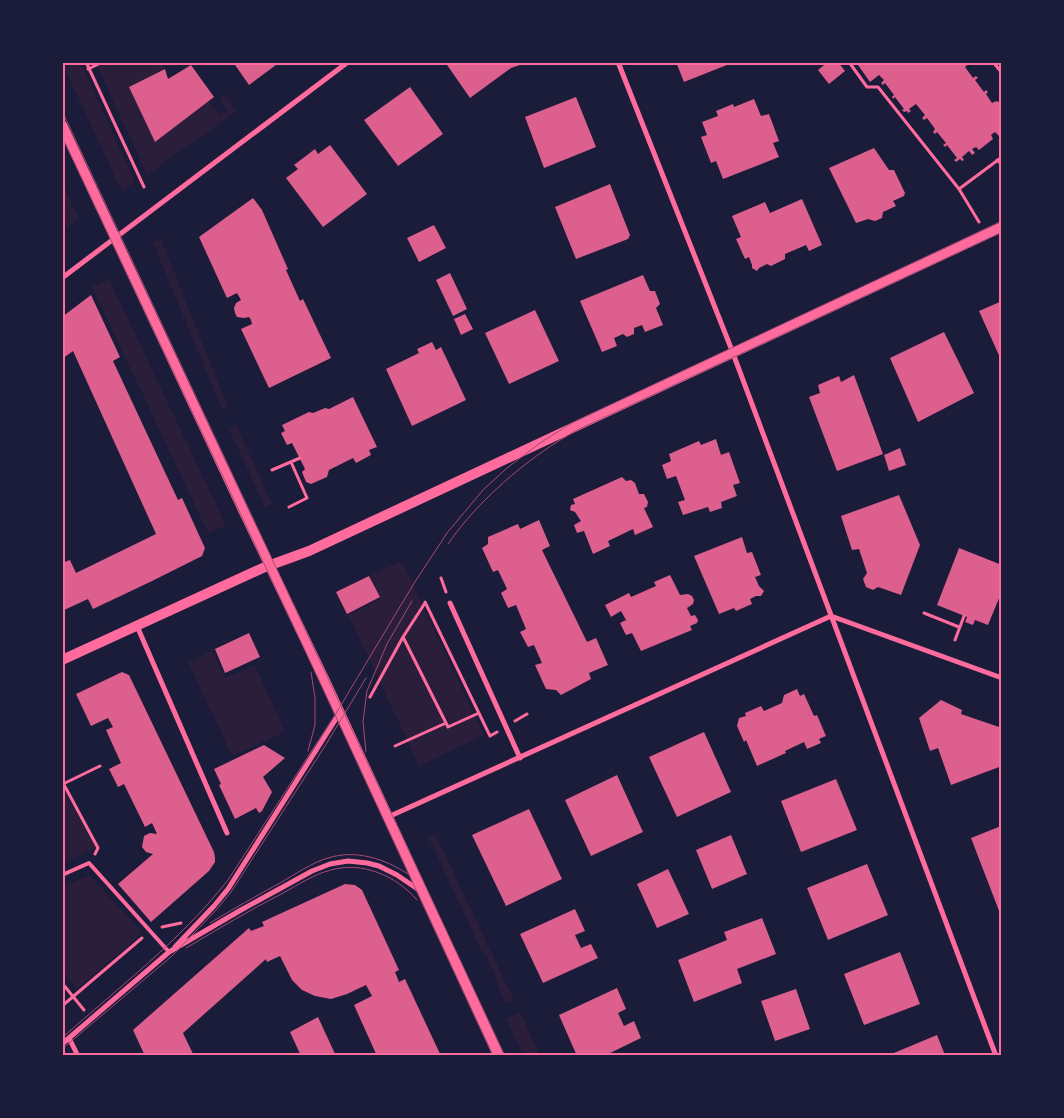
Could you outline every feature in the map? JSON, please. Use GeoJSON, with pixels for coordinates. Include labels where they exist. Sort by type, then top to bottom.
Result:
{"type":"FeatureCollection","features":[{"type":"Feature","properties":{"kind":"main road"},"geometry":{"type":"LineString","coordinates":[[62,125],[499,1056]]}},
{"type":"Feature","properties":{"kind":"main road"},"geometry":{"type":"LineString","coordinates":[[62,660],[270,566],[309,551],[1002,227]]}},
{"type":"Feature","properties":{"kind":"street"},"geometry":{"type":"LineString","coordinates":[[62,278],[348,62]]}},
{"type":"Feature","properties":{"kind":"street"},"geometry":{"type":"LineString","coordinates":[[618,62],[732,352],[996,1056]]}},
{"type":"Feature","properties":{"kind":"street"},"geometry":{"type":"LineString","coordinates":[[450,603],[520,758]]}},
{"type":"Feature","properties":{"kind":"street"},"geometry":{"type":"LineString","coordinates":[[388,817],[831,616],[1002,678]]}},
{"type":"Feature","properties":{"kind":"street"},"geometry":{"type":"LineString","coordinates":[[136,626],[227,833]]}},
{"type":"Feature","properties":{"kind":"street"},"geometry":{"type":"LineString","coordinates":[[62,1044],[169,952],[214,906],[228,889],[340,714]]}},
{"type":"Feature","properties":{"kind":"street"},"geometry":{"type":"LineString","coordinates":[[169,952],[312,871],[330,864],[348,861],[379,866],[405,880],[423,893]]}},
{"type":"Feature","properties":{"kind":"street"},"geometry":{"type":"LineString","coordinates":[[69,1038],[78,1056]]}},
{"type":"Feature","properties":{"kind":"lane"},"geometry":{"type":"LineString","coordinates":[[62,875],[89,863],[169,952]]}},
{"type":"Feature","properties":{"kind":"path"},"geometry":{"type":"LineString","coordinates":[[86,62],[144,187]]}},
{"type":"Feature","properties":{"kind":"path"},"geometry":{"type":"LineString","coordinates":[[88,69],[102,62]]}},
{"type":"Feature","properties":{"kind":"path"},"geometry":{"type":"LineString","coordinates":[[849,62],[867,87],[878,87],[959,190],[986,234]]}},
{"type":"Feature","properties":{"kind":"path"},"geometry":{"type":"LineString","coordinates":[[993,62],[1002,73]]}},
{"type":"Feature","properties":{"kind":"path"},"geometry":{"type":"LineString","coordinates":[[959,190],[1002,157]]}},
{"type":"Feature","properties":{"kind":"path"},"geometry":{"type":"LineString","coordinates":[[997,160],[1002,166]]}},
{"type":"Feature","properties":{"kind":"path"},"geometry":{"type":"LineString","coordinates":[[272,470],[300,458]]}},
{"type":"Feature","properties":{"kind":"path"},"geometry":{"type":"LineString","coordinates":[[289,507],[307,498],[291,462]]}},
{"type":"Feature","properties":{"kind":"path"},"geometry":{"type":"LineString","coordinates":[[370,697],[403,637],[425,602],[490,736],[527,714]]}},
{"type":"Feature","properties":{"kind":"path"},"geometry":{"type":"LineString","coordinates":[[924,613],[959,627]]}},
{"type":"Feature","properties":{"kind":"path"},"geometry":{"type":"LineString","coordinates":[[954,640],[964,616]]}},
{"type":"Feature","properties":{"kind":"path"},"geometry":{"type":"LineString","coordinates":[[403,637],[448,726],[479,713]]}},
{"type":"Feature","properties":{"kind":"path"},"geometry":{"type":"LineString","coordinates":[[395,746],[446,723]]}},
{"type":"Feature","properties":{"kind":"path"},"geometry":{"type":"LineString","coordinates":[[89,863],[98,848],[63,783],[100,766]]}},
{"type":"Feature","properties":{"kind":"path"},"geometry":{"type":"LineString","coordinates":[[62,1006],[150,931],[182,922]]}},
{"type":"Feature","properties":{"kind":"path"},"geometry":{"type":"LineString","coordinates":[[62,983],[92,1019]]}},
{"type":"Feature","properties":{"kind":"shaded area"},"geometry":{"type":"Polygon","coordinates":[[[62,63],[81,63],[135,182],[122,192],[62,63]]]}},
{"type":"Feature","properties":{"kind":"shaded area"},"geometry":{"type":"Polygon","coordinates":[[[96,63],[162,63],[165,69],[129,87],[155,142],[208,101],[220,116],[228,110],[219,98],[225,94],[237,111],[147,175],[96,63]]]}},
{"type":"Feature","properties":{"kind":"shaded area"},"geometry":{"type":"Polygon","coordinates":[[[63,184],[79,219],[67,227],[63,217],[63,184]]]}},
{"type":"Feature","properties":{"kind":"shaded area"},"geometry":{"type":"Polygon","coordinates":[[[161,239],[228,407],[222,410],[153,243],[161,239]]]}},
{"type":"Feature","properties":{"kind":"shaded area"},"geometry":{"type":"Polygon","coordinates":[[[109,279],[226,525],[208,533],[92,287],[109,279]]]}},
{"type":"Feature","properties":{"kind":"shaded area"},"geometry":{"type":"Polygon","coordinates":[[[237,426],[272,504],[265,508],[229,429],[237,426]]]}},
{"type":"Feature","properties":{"kind":"shaded area"},"geometry":{"type":"Polygon","coordinates":[[[402,561],[484,735],[419,766],[348,615],[381,599],[370,575],[402,561]]]}},
{"type":"Feature","properties":{"kind":"shaded area"},"geometry":{"type":"Polygon","coordinates":[[[212,651],[225,678],[255,665],[285,732],[232,756],[188,662],[212,651]]]}},
{"type":"Feature","properties":{"kind":"shaded area"},"geometry":{"type":"Polygon","coordinates":[[[62,786],[96,848],[63,863],[62,863],[62,786]]]}},
{"type":"Feature","properties":{"kind":"shaded area"},"geometry":{"type":"Polygon","coordinates":[[[435,833],[514,1000],[506,1004],[485,953],[483,954],[428,837],[435,833]]]}},
{"type":"Feature","properties":{"kind":"shaded area"},"geometry":{"type":"Polygon","coordinates":[[[89,875],[143,933],[77,989],[63,972],[63,887],[89,875]]]}},
{"type":"Feature","properties":{"kind":"shaded area"},"geometry":{"type":"Polygon","coordinates":[[[520,1012],[540,1055],[523,1055],[506,1019],[520,1012]]]}},
{"type":"Feature","properties":{"kind":"building"},"geometry":{"type":"Polygon","coordinates":[[[233,62],[280,62],[249,85],[233,62]]]}},
{"type":"Feature","properties":{"kind":"building"},"geometry":{"type":"Polygon","coordinates":[[[445,62],[526,63],[511,68],[470,98],[445,62]]]}},
{"type":"Feature","properties":{"kind":"building"},"geometry":{"type":"Polygon","coordinates":[[[676,62],[732,62],[732,63],[684,82],[676,62]]]}},
{"type":"Feature","properties":{"kind":"building"},"geometry":{"type":"Polygon","coordinates":[[[828,62],[838,62],[845,71],[829,84],[818,70],[828,62]]]}},
{"type":"Feature","properties":{"kind":"building"},"geometry":{"type":"Polygon","coordinates":[[[861,62],[970,62],[965,67],[973,78],[976,76],[978,78],[975,80],[984,92],[986,90],[988,92],[986,94],[992,103],[997,101],[1002,104],[1002,136],[1000,137],[995,132],[991,135],[993,139],[979,150],[976,147],[972,149],[975,153],[972,155],[969,151],[962,157],[964,160],[960,159],[956,162],[954,160],[957,158],[947,145],[945,147],[943,145],[946,143],[937,132],[935,134],[933,132],[935,129],[927,118],[924,120],[922,118],[925,115],[916,104],[909,109],[911,111],[908,113],[907,111],[904,112],[902,110],[904,109],[895,97],[893,99],[894,95],[885,83],[883,85],[881,83],[884,80],[879,75],[870,82],[858,65],[861,62]]]}},
{"type":"Feature","properties":{"kind":"building"},"geometry":{"type":"Polygon","coordinates":[[[191,65],[214,97],[155,142],[129,87],[165,69],[168,79],[191,65]]]}},
{"type":"Feature","properties":{"kind":"building"},"geometry":{"type":"Polygon","coordinates":[[[410,87],[443,134],[398,166],[364,120],[410,87]]]}},
{"type":"Feature","properties":{"kind":"building"},"geometry":{"type":"Polygon","coordinates":[[[576,97],[596,147],[544,168],[525,117],[576,97]]]}},
{"type":"Feature","properties":{"kind":"building"},"geometry":{"type":"Polygon","coordinates":[[[754,99],[761,116],[769,114],[779,141],[773,143],[779,157],[723,179],[716,161],[711,163],[701,137],[707,135],[702,122],[718,116],[716,111],[733,104],[734,107],[754,99]]]}},
{"type":"Feature","properties":{"kind":"building"},"geometry":{"type":"Polygon","coordinates":[[[330,145],[367,194],[323,227],[286,178],[298,169],[294,165],[315,149],[318,154],[330,145]]]}},
{"type":"Feature","properties":{"kind":"building"},"geometry":{"type":"Polygon","coordinates":[[[874,148],[889,170],[894,170],[905,193],[904,196],[893,201],[896,206],[883,212],[882,218],[875,221],[868,219],[856,223],[829,168],[874,148]]]}},
{"type":"Feature","properties":{"kind":"building"},"geometry":{"type":"Polygon","coordinates":[[[610,184],[630,235],[628,239],[576,259],[555,207],[610,184]]]}},
{"type":"Feature","properties":{"kind":"building"},"geometry":{"type":"Polygon","coordinates":[[[253,198],[262,210],[300,301],[303,299],[331,358],[269,388],[241,329],[252,324],[251,320],[249,317],[237,317],[234,308],[236,303],[241,300],[237,293],[227,298],[199,237],[253,198]]]}},
{"type":"Feature","properties":{"kind":"building"},"geometry":{"type":"Polygon","coordinates":[[[802,199],[822,245],[809,251],[806,245],[785,254],[785,259],[771,266],[767,264],[757,271],[752,268],[749,257],[745,259],[736,239],[741,237],[732,216],[765,202],[770,213],[802,199]]]}},
{"type":"Feature","properties":{"kind":"building"},"geometry":{"type":"Polygon","coordinates":[[[434,225],[446,248],[419,262],[407,238],[434,225]]]}},
{"type":"Feature","properties":{"kind":"building"},"geometry":{"type":"Polygon","coordinates":[[[450,273],[467,309],[453,316],[436,280],[450,273]]]}},
{"type":"Feature","properties":{"kind":"building"},"geometry":{"type":"Polygon","coordinates":[[[643,275],[650,291],[655,291],[660,304],[656,308],[663,325],[645,332],[642,325],[634,328],[634,334],[627,337],[623,334],[614,338],[617,346],[602,352],[580,301],[643,275]]]}},
{"type":"Feature","properties":{"kind":"building"},"geometry":{"type":"Polygon","coordinates":[[[91,295],[120,357],[113,361],[178,500],[182,498],[205,548],[202,556],[93,609],[88,599],[62,611],[62,563],[70,560],[76,573],[156,534],[73,351],[62,359],[62,317],[91,295]]]}},
{"type":"Feature","properties":{"kind":"building"},"geometry":{"type":"Polygon","coordinates":[[[1002,301],[1002,362],[979,311],[1002,301]]]}},
{"type":"Feature","properties":{"kind":"building"},"geometry":{"type":"Polygon","coordinates":[[[535,310],[559,361],[509,384],[485,333],[535,310]]]}},
{"type":"Feature","properties":{"kind":"building"},"geometry":{"type":"Polygon","coordinates":[[[465,314],[473,329],[461,335],[454,319],[465,314]]]}},
{"type":"Feature","properties":{"kind":"building"},"geometry":{"type":"Polygon","coordinates":[[[944,332],[974,393],[918,422],[890,358],[944,332]]]}},
{"type":"Feature","properties":{"kind":"building"},"geometry":{"type":"Polygon","coordinates":[[[432,342],[436,350],[441,347],[466,400],[412,426],[386,369],[419,353],[417,349],[432,342]]]}},
{"type":"Feature","properties":{"kind":"building"},"geometry":{"type":"Polygon","coordinates":[[[854,375],[883,454],[837,471],[809,397],[820,393],[818,385],[839,376],[841,382],[854,375]]]}},
{"type":"Feature","properties":{"kind":"building"},"geometry":{"type":"Polygon","coordinates":[[[353,397],[377,447],[369,450],[371,455],[356,463],[353,458],[329,470],[327,477],[311,484],[306,482],[302,472],[305,469],[292,443],[287,445],[281,433],[285,431],[282,425],[309,412],[313,413],[325,408],[329,409],[353,397]]]}},
{"type":"Feature","properties":{"kind":"building"},"geometry":{"type":"Polygon","coordinates":[[[716,439],[721,455],[729,452],[740,483],[733,485],[737,496],[721,502],[722,508],[710,512],[708,507],[683,515],[678,502],[685,500],[676,476],[667,479],[662,465],[671,461],[669,454],[699,441],[701,445],[716,439]]]}},
{"type":"Feature","properties":{"kind":"building"},"geometry":{"type":"Polygon","coordinates":[[[900,448],[906,465],[889,471],[884,455],[900,448]]]}},
{"type":"Feature","properties":{"kind":"building"},"geometry":{"type":"Polygon","coordinates":[[[622,477],[626,481],[631,480],[635,483],[639,494],[644,494],[648,502],[647,507],[644,508],[653,527],[635,535],[633,529],[608,541],[610,546],[593,554],[584,531],[577,533],[574,525],[581,521],[575,512],[570,510],[571,505],[575,504],[573,499],[622,477]]]}},
{"type":"Feature","properties":{"kind":"building"},"geometry":{"type":"Polygon","coordinates":[[[899,495],[920,545],[901,595],[878,587],[873,590],[866,587],[863,579],[867,573],[859,549],[852,550],[841,516],[899,495]]]}},
{"type":"Feature","properties":{"kind":"building"},"geometry":{"type":"Polygon","coordinates":[[[539,520],[550,546],[542,550],[587,642],[596,638],[608,665],[589,673],[591,679],[561,695],[556,690],[546,689],[535,665],[542,663],[534,645],[528,647],[520,632],[526,629],[516,605],[508,608],[501,593],[507,589],[498,570],[493,572],[482,548],[488,544],[488,537],[518,524],[520,529],[539,520]]]}},
{"type":"Feature","properties":{"kind":"building"},"geometry":{"type":"Polygon","coordinates":[[[742,537],[747,553],[752,552],[761,575],[755,577],[759,586],[764,591],[761,596],[750,599],[752,604],[736,611],[734,608],[719,614],[694,556],[742,537]]]}},
{"type":"Feature","properties":{"kind":"building"},"geometry":{"type":"Polygon","coordinates":[[[959,548],[1002,565],[1002,591],[988,625],[975,620],[973,625],[965,622],[967,617],[937,605],[959,548]]]}},
{"type":"Feature","properties":{"kind":"building"},"geometry":{"type":"Polygon","coordinates":[[[670,575],[680,595],[688,594],[692,596],[693,604],[687,608],[691,616],[695,615],[698,620],[697,623],[690,626],[692,630],[641,651],[632,633],[626,635],[620,623],[626,620],[621,611],[611,617],[605,605],[629,593],[631,597],[656,586],[654,582],[670,575]]]}},
{"type":"Feature","properties":{"kind":"building"},"geometry":{"type":"Polygon","coordinates":[[[369,576],[380,597],[347,614],[336,592],[369,576]]]}},
{"type":"Feature","properties":{"kind":"building"},"geometry":{"type":"Polygon","coordinates":[[[249,633],[260,657],[225,673],[215,649],[249,633]]]}},
{"type":"Feature","properties":{"kind":"building"},"geometry":{"type":"Polygon","coordinates":[[[122,672],[129,675],[214,852],[215,858],[215,862],[209,871],[151,922],[118,884],[153,854],[146,852],[142,847],[144,836],[150,833],[157,834],[152,823],[145,827],[124,784],[118,787],[109,769],[121,763],[106,730],[113,727],[108,718],[91,726],[76,694],[122,672]]]}},
{"type":"Feature","properties":{"kind":"building"},"geometry":{"type":"Polygon","coordinates":[[[797,689],[800,696],[804,694],[814,716],[817,715],[826,736],[819,739],[821,743],[807,749],[804,742],[785,751],[786,753],[757,766],[746,740],[744,742],[737,726],[739,718],[746,716],[745,713],[761,706],[764,711],[782,703],[784,695],[797,689]]]}},
{"type":"Feature","properties":{"kind":"building"},"geometry":{"type":"Polygon","coordinates":[[[941,700],[962,710],[961,714],[1002,728],[1002,766],[951,785],[938,748],[930,751],[919,718],[941,700]]]}},
{"type":"Feature","properties":{"kind":"building"},"geometry":{"type":"Polygon","coordinates":[[[704,732],[731,792],[677,817],[649,757],[704,732]]]}},
{"type":"Feature","properties":{"kind":"building"},"geometry":{"type":"Polygon","coordinates":[[[264,745],[285,758],[263,777],[272,792],[262,811],[259,813],[256,808],[235,819],[219,785],[221,784],[214,769],[264,745]]]}},
{"type":"Feature","properties":{"kind":"building"},"geometry":{"type":"Polygon","coordinates":[[[617,775],[643,832],[591,856],[565,800],[617,775]]]}},
{"type":"Feature","properties":{"kind":"building"},"geometry":{"type":"Polygon","coordinates":[[[836,779],[857,830],[801,852],[781,801],[836,779]]]}},
{"type":"Feature","properties":{"kind":"building"},"geometry":{"type":"Polygon","coordinates":[[[529,809],[562,879],[506,906],[472,835],[529,809]]]}},
{"type":"Feature","properties":{"kind":"building"},"geometry":{"type":"Polygon","coordinates":[[[1001,826],[1002,828],[1001,916],[971,838],[1001,826]]]}},
{"type":"Feature","properties":{"kind":"building"},"geometry":{"type":"Polygon","coordinates":[[[731,835],[747,874],[712,889],[696,850],[731,835]]]}},
{"type":"Feature","properties":{"kind":"building"},"geometry":{"type":"Polygon","coordinates":[[[867,864],[888,915],[828,940],[807,888],[867,864]]]}},
{"type":"Feature","properties":{"kind":"building"},"geometry":{"type":"Polygon","coordinates":[[[668,869],[689,914],[657,928],[637,884],[668,869]]]}},
{"type":"Feature","properties":{"kind":"building"},"geometry":{"type":"Polygon","coordinates":[[[345,884],[355,885],[362,890],[399,970],[395,972],[399,982],[405,979],[441,1056],[377,1056],[354,1005],[372,996],[366,985],[331,999],[315,996],[302,990],[292,980],[280,956],[267,962],[266,959],[183,1033],[194,1056],[145,1056],[133,1030],[249,928],[251,931],[264,926],[262,922],[345,884]]]}},
{"type":"Feature","properties":{"kind":"building"},"geometry":{"type":"Polygon","coordinates":[[[575,909],[585,931],[575,935],[581,948],[591,944],[598,958],[543,983],[520,934],[575,909]]]}},
{"type":"Feature","properties":{"kind":"building"},"geometry":{"type":"Polygon","coordinates":[[[762,918],[776,954],[737,969],[742,983],[694,1002],[678,960],[727,940],[724,932],[762,918]]]}},
{"type":"Feature","properties":{"kind":"building"},"geometry":{"type":"Polygon","coordinates":[[[900,952],[920,1004],[864,1025],[844,974],[900,952]]]}},
{"type":"Feature","properties":{"kind":"building"},"geometry":{"type":"Polygon","coordinates":[[[617,988],[626,1009],[618,1013],[624,1026],[634,1021],[641,1038],[604,1056],[577,1056],[559,1015],[617,988]]]}},
{"type":"Feature","properties":{"kind":"building"},"geometry":{"type":"Polygon","coordinates":[[[796,989],[810,1029],[775,1041],[761,1001],[796,989]]]}},
{"type":"Feature","properties":{"kind":"building"},"geometry":{"type":"Polygon","coordinates":[[[318,1017],[336,1056],[301,1056],[290,1032],[318,1017]]]}},
{"type":"Feature","properties":{"kind":"building"},"geometry":{"type":"Polygon","coordinates":[[[937,1035],[945,1055],[889,1055],[937,1035]]]}},
{"type":"Feature","properties":{"kind":"tram line"},"geometry":{"type":"LineString","coordinates":[[62,111],[505,1056]]}},
{"type":"Feature","properties":{"kind":"tram line"},"geometry":{"type":"LineString","coordinates":[[62,136],[304,648],[493,1056]]}},
{"type":"Feature","properties":{"kind":"tram line"},"geometry":{"type":"LineString","coordinates":[[62,1038],[169,944],[190,924],[228,880],[335,715],[413,585],[447,533],[483,490],[507,468],[540,443],[572,423],[1002,221]]}},
{"type":"Feature","properties":{"kind":"tram line"},"geometry":{"type":"LineString","coordinates":[[448,544],[479,506],[504,482],[542,452],[575,431],[1002,232]]}},
{"type":"Feature","properties":{"kind":"tram line"},"geometry":{"type":"LineString","coordinates":[[366,752],[363,721],[367,691],[387,644],[412,601]]}},
{"type":"Feature","properties":{"kind":"tram line"},"geometry":{"type":"LineString","coordinates":[[308,751],[315,725],[315,698],[311,672]]}},
{"type":"Feature","properties":{"kind":"tram line"},"geometry":{"type":"LineString","coordinates":[[62,1049],[172,956],[231,892],[325,746],[366,678]]}},
{"type":"Feature","properties":{"kind":"tram line"},"geometry":{"type":"LineString","coordinates":[[210,923],[316,862],[339,855],[370,857],[390,864],[408,874]]}},
{"type":"Feature","properties":{"kind":"tram line"},"geometry":{"type":"LineString","coordinates":[[186,948],[306,880],[331,870],[343,868],[367,869],[399,884],[417,900]]}}]}
